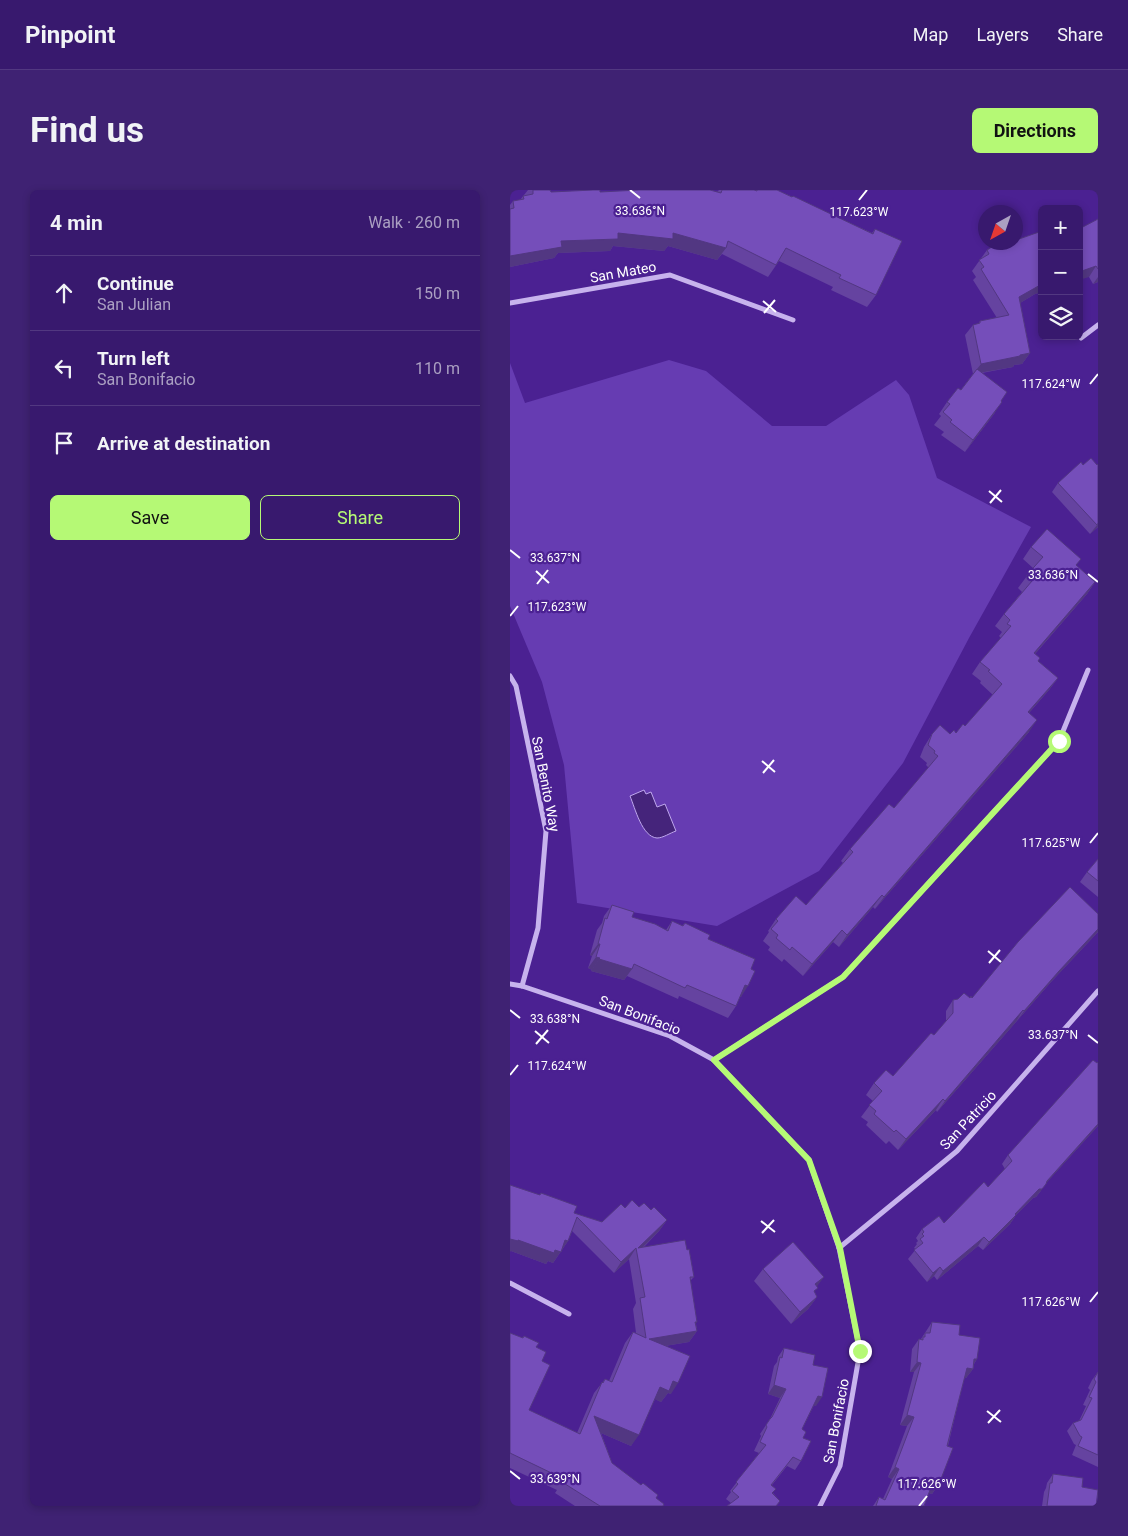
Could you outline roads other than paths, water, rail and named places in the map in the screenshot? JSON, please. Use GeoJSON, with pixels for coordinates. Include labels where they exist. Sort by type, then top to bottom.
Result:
{"type":"FeatureCollection","features":[{"type":"Feature","properties":{"kind":"street","name":"San Mateo"},"geometry":{"type":"LineString","coordinates":[[510,303],[670,275],[793,320]]}},
{"type":"Feature","properties":{"kind":"street"},"geometry":{"type":"LineString","coordinates":[[1083,337],[1098,326]]}},
{"type":"Feature","properties":{"kind":"street"},"geometry":{"type":"LineString","coordinates":[[714,1060],[843,977],[1059,741],[1088,670]]}},
{"type":"Feature","properties":{"kind":"street","name":"San Benito Way"},"geometry":{"type":"LineString","coordinates":[[510,676],[546,831],[538,928],[522,986]]}},
{"type":"Feature","properties":{"kind":"street","name":"San Bonifacio"},"geometry":{"type":"LineString","coordinates":[[510,984],[522,986],[670,1036],[714,1060],[809,1160],[840,1248],[860,1351],[840,1466],[820,1506]]}},
{"type":"Feature","properties":{"kind":"street","name":"San Patricio"},"geometry":{"type":"LineString","coordinates":[[840,1248],[957,1151],[1098,991]]}},
{"type":"Feature","properties":{"kind":"street"},"geometry":{"type":"LineString","coordinates":[[510,1283],[569,1314]]}}]}
